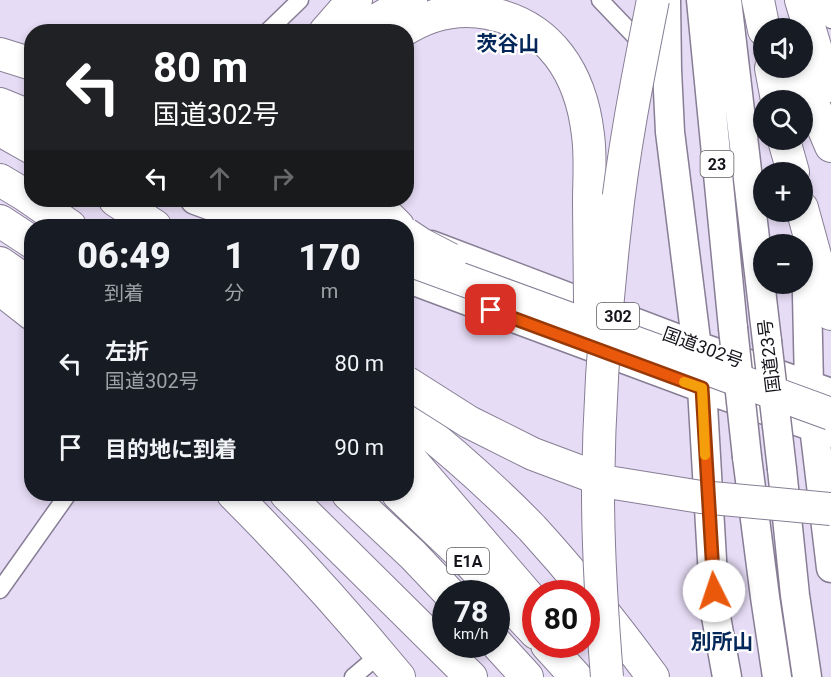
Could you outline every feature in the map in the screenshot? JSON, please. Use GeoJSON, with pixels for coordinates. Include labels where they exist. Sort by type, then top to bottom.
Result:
{"type":"FeatureCollection","features":[{"type":"Feature","properties":{"kind":"highway"},"geometry":{"type":"LineString","coordinates":[[332,24],[356,0]]}},
{"type":"Feature","properties":{"kind":"highway"},"geometry":{"type":"LineString","coordinates":[[370,24],[411,0]]}},
{"type":"Feature","properties":{"kind":"highway"},"geometry":{"type":"LineString","coordinates":[[598,491],[601,397],[615,227],[636,81],[653,0]]}},
{"type":"Feature","properties":{"kind":"highway"},"geometry":{"type":"LineString","coordinates":[[666,0],[670,132],[702,388],[716,611],[727,677]]}},
{"type":"Feature","properties":{"kind":"highway","name":"国道23号"},"geometry":{"type":"LineString","coordinates":[[701,0],[747,457],[777,677]]}},
{"type":"Feature","properties":{"kind":"highway","name":"国道23号"},"geometry":{"type":"LineString","coordinates":[[728,0],[795,596],[807,677]]}},
{"type":"Feature","properties":{"kind":"highway"},"geometry":{"type":"LineString","coordinates":[[758,0],[762,18]]}},
{"type":"Feature","properties":{"kind":"highway"},"geometry":{"type":"LineString","coordinates":[[766,0],[770,18]]}},
{"type":"Feature","properties":{"kind":"highway"},"geometry":{"type":"LineString","coordinates":[[779,0],[784,18]]}},
{"type":"Feature","properties":{"kind":"highway"},"geometry":{"type":"LineString","coordinates":[[801,0],[816,50],[831,86]]}},
{"type":"Feature","properties":{"kind":"highway"},"geometry":{"type":"LineString","coordinates":[[414,24],[439,14],[477,11],[497,15],[534,31],[563,61],[573,78],[584,113],[590,156],[588,203],[592,350],[607,677]]}},
{"type":"Feature","properties":{"kind":"highway"},"geometry":{"type":"LineString","coordinates":[[0,54],[24,62]]}},
{"type":"Feature","properties":{"kind":"highway"},"geometry":{"type":"LineString","coordinates":[[802,78],[831,146]]}},
{"type":"Feature","properties":{"kind":"highway"},"geometry":{"type":"LineString","coordinates":[[0,90],[24,98]]}},
{"type":"Feature","properties":{"kind":"highway"},"geometry":{"type":"LineString","coordinates":[[0,104],[24,114]]}},
{"type":"Feature","properties":{"kind":"highway"},"geometry":{"type":"LineString","coordinates":[[0,129],[24,136]]}},
{"type":"Feature","properties":{"kind":"highway"},"geometry":{"type":"LineString","coordinates":[[0,129],[24,143]]}},
{"type":"Feature","properties":{"kind":"highway"},"geometry":{"type":"LineString","coordinates":[[0,180],[24,194]]}},
{"type":"Feature","properties":{"kind":"highway"},"geometry":{"type":"LineString","coordinates":[[42,207],[60,219]]}},
{"type":"Feature","properties":{"kind":"highway"},"geometry":{"type":"LineString","coordinates":[[126,207],[144,219]]}},
{"type":"Feature","properties":{"kind":"highway"},"geometry":{"type":"LineString","coordinates":[[214,207],[248,219]]}},
{"type":"Feature","properties":{"kind":"highway"},"geometry":{"type":"LineString","coordinates":[[261,207],[296,219]]}},
{"type":"Feature","properties":{"kind":"highway"},"geometry":{"type":"LineString","coordinates":[[330,207],[363,219]]}},
{"type":"Feature","properties":{"kind":"highway"},"geometry":{"type":"LineString","coordinates":[[379,207],[390,219]]}},
{"type":"Feature","properties":{"kind":"highway"},"geometry":{"type":"LineString","coordinates":[[0,221],[24,237]]}},
{"type":"Feature","properties":{"kind":"highway"},"geometry":{"type":"LineString","coordinates":[[803,222],[808,309],[825,425],[831,568]]}},
{"type":"Feature","properties":{"kind":"highway"},"geometry":{"type":"LineString","coordinates":[[806,222],[831,314]]}},
{"type":"Feature","properties":{"kind":"highway","name":"国道302号"},"geometry":{"type":"LineString","coordinates":[[414,238],[697,346],[820,389]]}},
{"type":"Feature","properties":{"kind":"highway"},"geometry":{"type":"LineString","coordinates":[[414,240],[468,268],[570,309],[646,347],[825,425]]}},
{"type":"Feature","properties":{"kind":"highway"},"geometry":{"type":"LineString","coordinates":[[414,262],[646,347]]}},
{"type":"Feature","properties":{"kind":"highway"},"geometry":{"type":"LineString","coordinates":[[0,263],[23,293]]}},
{"type":"Feature","properties":{"kind":"highway","name":"302"},"geometry":{"type":"LineString","coordinates":[[414,281],[702,388],[825,425]]}},
{"type":"Feature","properties":{"kind":"highway"},"geometry":{"type":"LineString","coordinates":[[414,387],[469,422],[522,449],[608,482],[701,497],[831,508]]}},
{"type":"Feature","properties":{"kind":"highway"},"geometry":{"type":"LineString","coordinates":[[414,422],[455,456],[530,527],[597,603],[653,677]]}},
{"type":"Feature","properties":{"kind":"highway"},"geometry":{"type":"LineString","coordinates":[[414,463],[522,589]]}},
{"type":"Feature","properties":{"kind":"highway"},"geometry":{"type":"LineString","coordinates":[[240,501],[344,611],[386,669]]}},
{"type":"Feature","properties":{"kind":"highway"},"geometry":{"type":"LineString","coordinates":[[282,501],[376,598],[442,677]]}},
{"type":"Feature","properties":{"kind":"highway"},"geometry":{"type":"LineString","coordinates":[[293,501],[471,677]]}},
{"type":"Feature","properties":{"kind":"highway","name":"E1A"},"geometry":{"type":"LineString","coordinates":[[355,501],[437,580]]}},
{"type":"Feature","properties":{"kind":"highway","name":"E1A"},"geometry":{"type":"LineString","coordinates":[[405,501],[468,561],[522,618]]}},
{"type":"Feature","properties":{"kind":"highway"},"geometry":{"type":"LineString","coordinates":[[510,658],[527,677]]}},
{"type":"Feature","properties":{"kind":"highway"},"geometry":{"type":"LineString","coordinates":[[559,658],[576,677]]}},
{"type":"Feature","properties":{"kind":"highway"},"geometry":{"type":"LineString","coordinates":[[580,658],[595,677]]}},
{"type":"Feature","properties":{"kind":"street"},"geometry":{"type":"LineString","coordinates":[[275,24],[300,0]]}},
{"type":"Feature","properties":{"kind":"street"},"geometry":{"type":"LineString","coordinates":[[600,0],[667,70]]}},
{"type":"Feature","properties":{"kind":"street"},"geometry":{"type":"LineString","coordinates":[[825,0],[831,21]]}},
{"type":"Feature","properties":{"kind":"street"},"geometry":{"type":"LineString","coordinates":[[0,40],[24,48]]}},
{"type":"Feature","properties":{"kind":"street"},"geometry":{"type":"LineString","coordinates":[[0,296],[24,316]]}},
{"type":"Feature","properties":{"kind":"street"},"geometry":{"type":"LineString","coordinates":[[0,590],[63,501]]}},
{"type":"Feature","properties":{"kind":"street"},"geometry":{"type":"LineString","coordinates":[[228,501],[386,669],[386,677]]}},
{"type":"Feature","properties":{"kind":"street"},"geometry":{"type":"LineString","coordinates":[[353,677],[386,669]]}},
{"type":"Feature","properties":{"kind":"slow traffic"},"geometry":{"type":"LineString","coordinates":[[684,382],[702,388],[705,455]]}},
{"type":"Feature","properties":{"kind":"district","name":"茨谷山"},"geometry":{"type":"Point","coordinates":[508,44]}},
{"type":"Feature","properties":{"kind":"district","name":"別所山"},"geometry":{"type":"Point","coordinates":[722,642]}},
{"type":"Feature","properties":{"kind":"route"},"geometry":{"type":"LineString","coordinates":[[491,310],[702,388],[714,591]]}}]}
